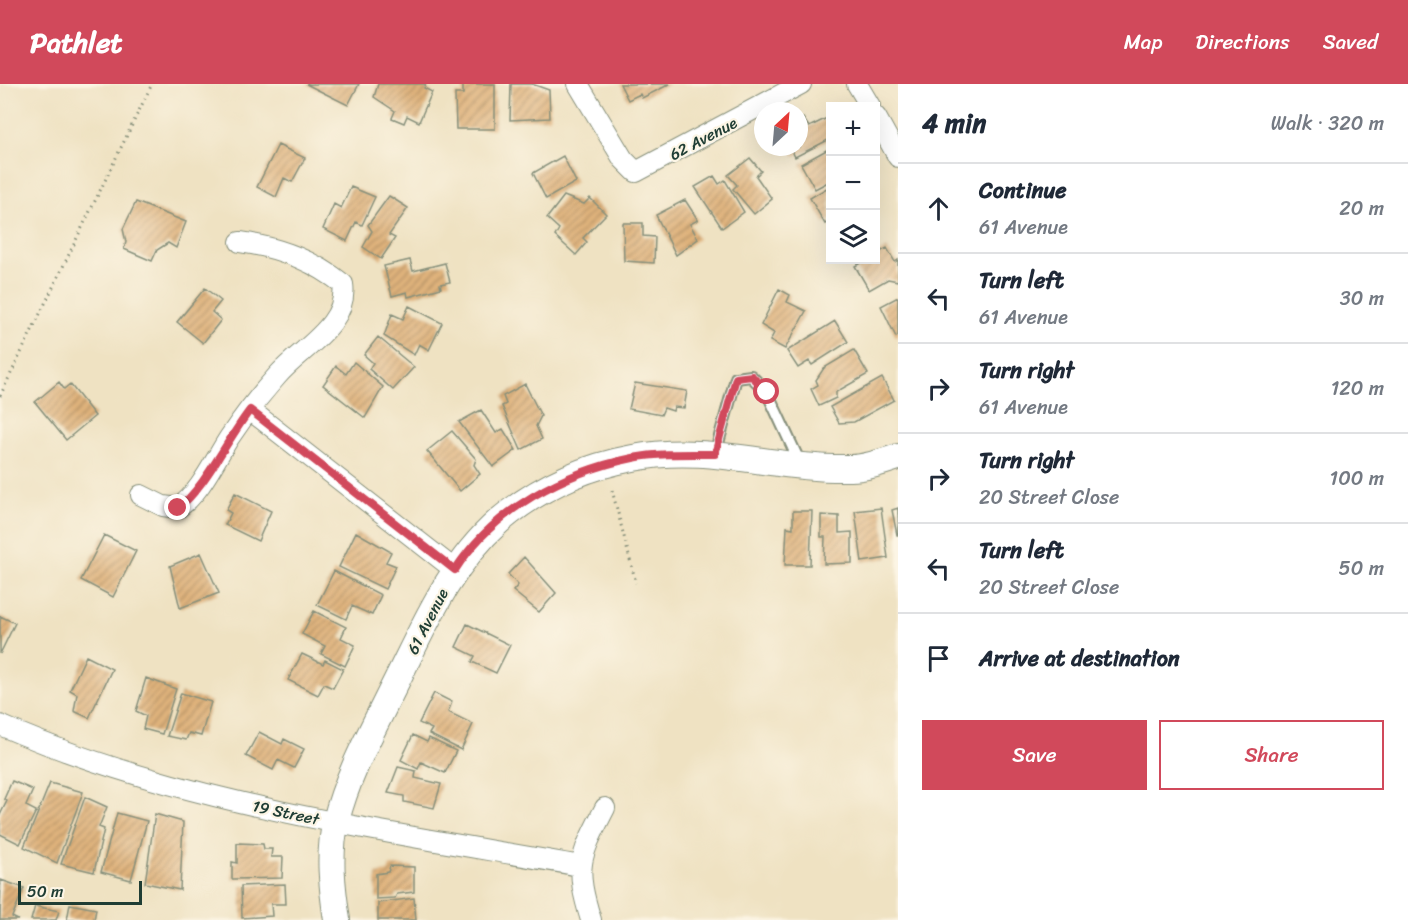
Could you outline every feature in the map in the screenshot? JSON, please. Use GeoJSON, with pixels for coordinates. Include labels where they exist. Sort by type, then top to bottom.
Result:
{"type":"FeatureCollection","features":[{"type":"Feature","properties":{"kind":"street","name":"62 Avenue"},"geometry":{"type":"LineString","coordinates":[[578,84],[612,142],[636,172],[801,84]]}},
{"type":"Feature","properties":{"kind":"street"},"geometry":{"type":"LineString","coordinates":[[857,84],[868,102]]}},
{"type":"Feature","properties":{"kind":"street"},"geometry":{"type":"LineString","coordinates":[[880,124],[898,157]]}},
{"type":"Feature","properties":{"kind":"street"},"geometry":{"type":"LineString","coordinates":[[141,495],[163,506],[178,508],[189,500],[250,410],[291,360],[332,324],[345,298],[343,284],[325,270],[264,245],[240,243]]}},
{"type":"Feature","properties":{"kind":"street"},"geometry":{"type":"LineString","coordinates":[[250,410],[455,570]]}},
{"type":"Feature","properties":{"kind":"street","name":"61 Avenue"},"geometry":{"type":"LineString","coordinates":[[337,920],[331,867],[335,823],[379,717],[442,590],[463,558],[500,521],[546,488],[587,470],[635,458],[715,454],[851,469],[898,457]]}},
{"type":"Feature","properties":{"kind":"street","name":"19 Street"},"geometry":{"type":"LineString","coordinates":[[0,725],[46,745],[109,767],[248,804],[335,823],[580,866]]}},
{"type":"Feature","properties":{"kind":"street"},"geometry":{"type":"LineString","coordinates":[[591,920],[580,880],[580,866],[585,848],[605,808]]}},
{"type":"Feature","properties":{"kind":"lane"},"geometry":{"type":"LineString","coordinates":[[715,454],[736,378],[752,376],[767,392],[801,464]]}},
{"type":"Feature","properties":{"kind":"path"},"geometry":{"type":"LineString","coordinates":[[0,396],[152,84]]}},
{"type":"Feature","properties":{"kind":"path"},"geometry":{"type":"LineString","coordinates":[[612,490],[636,583]]}},
{"type":"Feature","properties":{"kind":"building"},"geometry":{"type":"Polygon","coordinates":[[[306,84],[359,84],[348,105],[306,84]]]}},
{"type":"Feature","properties":{"kind":"building"},"geometry":{"type":"Polygon","coordinates":[[[378,84],[426,84],[424,88],[432,92],[419,122],[407,116],[404,123],[392,118],[395,111],[374,97],[378,84]]]}},
{"type":"Feature","properties":{"kind":"building"},"geometry":{"type":"Polygon","coordinates":[[[463,84],[495,84],[495,129],[456,129],[455,94],[463,94],[463,84]]]}},
{"type":"Feature","properties":{"kind":"building"},"geometry":{"type":"Polygon","coordinates":[[[511,84],[532,84],[549,90],[550,118],[510,120],[511,84]]]}},
{"type":"Feature","properties":{"kind":"building"},"geometry":{"type":"Polygon","coordinates":[[[620,84],[670,84],[642,98],[640,94],[628,100],[620,84]]]}},
{"type":"Feature","properties":{"kind":"building"},"geometry":{"type":"Polygon","coordinates":[[[826,118],[826,141],[808,150],[808,126],[826,118]]]}},
{"type":"Feature","properties":{"kind":"building"},"geometry":{"type":"Polygon","coordinates":[[[278,145],[305,158],[292,182],[284,178],[276,197],[257,187],[278,145]]]}},
{"type":"Feature","properties":{"kind":"building"},"geometry":{"type":"Polygon","coordinates":[[[826,150],[826,183],[815,189],[801,164],[826,150]]]}},
{"type":"Feature","properties":{"kind":"building"},"geometry":{"type":"Polygon","coordinates":[[[563,156],[576,182],[546,199],[533,173],[563,156]]]}},
{"type":"Feature","properties":{"kind":"building"},"geometry":{"type":"Polygon","coordinates":[[[750,158],[761,171],[756,176],[772,199],[754,214],[733,189],[737,185],[728,175],[750,158]]]}},
{"type":"Feature","properties":{"kind":"building"},"geometry":{"type":"Polygon","coordinates":[[[714,176],[719,184],[725,180],[744,212],[722,228],[695,187],[714,176]]]}},
{"type":"Feature","properties":{"kind":"building"},"geometry":{"type":"Polygon","coordinates":[[[351,187],[375,197],[362,225],[356,222],[347,241],[323,229],[334,204],[341,208],[351,187]]]}},
{"type":"Feature","properties":{"kind":"building"},"geometry":{"type":"Polygon","coordinates":[[[826,188],[825,224],[810,198],[826,188]]]}},
{"type":"Feature","properties":{"kind":"building"},"geometry":{"type":"Polygon","coordinates":[[[389,196],[408,208],[389,235],[395,238],[381,259],[363,247],[372,231],[368,225],[389,196]]]}},
{"type":"Feature","properties":{"kind":"building"},"geometry":{"type":"Polygon","coordinates":[[[564,196],[584,204],[590,198],[606,214],[583,238],[587,242],[576,255],[555,236],[559,229],[547,218],[564,196]]]}},
{"type":"Feature","properties":{"kind":"building"},"geometry":{"type":"Polygon","coordinates":[[[685,200],[698,220],[690,224],[698,239],[676,255],[656,215],[685,200]]]}},
{"type":"Feature","properties":{"kind":"building"},"geometry":{"type":"Polygon","coordinates":[[[136,202],[186,222],[176,248],[168,243],[157,250],[152,261],[124,249],[126,242],[123,229],[136,202]]]}},
{"type":"Feature","properties":{"kind":"building"},"geometry":{"type":"Polygon","coordinates":[[[623,223],[643,223],[643,236],[655,237],[654,263],[624,261],[623,223]]]}},
{"type":"Feature","properties":{"kind":"building"},"geometry":{"type":"Polygon","coordinates":[[[887,248],[895,262],[898,260],[898,281],[888,279],[869,290],[855,266],[880,264],[880,252],[887,248]]]}},
{"type":"Feature","properties":{"kind":"building"},"geometry":{"type":"Polygon","coordinates":[[[410,260],[413,271],[445,263],[450,282],[440,284],[441,288],[408,297],[407,292],[392,296],[384,266],[410,260]]]}},
{"type":"Feature","properties":{"kind":"building"},"geometry":{"type":"Polygon","coordinates":[[[205,288],[221,301],[212,312],[221,320],[203,343],[177,322],[205,288]]]}},
{"type":"Feature","properties":{"kind":"building"},"geometry":{"type":"Polygon","coordinates":[[[779,289],[790,295],[787,302],[806,311],[785,349],[770,341],[774,333],[761,325],[779,289]]]}},
{"type":"Feature","properties":{"kind":"building"},"geometry":{"type":"Polygon","coordinates":[[[898,297],[898,336],[896,337],[881,306],[898,297]]]}},
{"type":"Feature","properties":{"kind":"building"},"geometry":{"type":"Polygon","coordinates":[[[409,306],[442,323],[429,350],[419,344],[414,355],[384,336],[392,314],[403,319],[409,306]]]}},
{"type":"Feature","properties":{"kind":"building"},"geometry":{"type":"Polygon","coordinates":[[[835,321],[848,342],[812,365],[809,361],[798,368],[787,351],[835,321]]]}},
{"type":"Feature","properties":{"kind":"building"},"geometry":{"type":"Polygon","coordinates":[[[378,337],[414,367],[393,390],[369,369],[373,363],[364,355],[378,337]]]}},
{"type":"Feature","properties":{"kind":"building"},"geometry":{"type":"Polygon","coordinates":[[[854,350],[868,374],[836,392],[836,398],[819,406],[811,389],[818,385],[816,380],[824,368],[854,350]]]}},
{"type":"Feature","properties":{"kind":"building"},"geometry":{"type":"Polygon","coordinates":[[[354,362],[383,387],[365,418],[323,385],[336,366],[346,374],[354,362]]]}},
{"type":"Feature","properties":{"kind":"building"},"geometry":{"type":"Polygon","coordinates":[[[882,378],[894,400],[854,422],[839,423],[830,407],[882,378]]]}},
{"type":"Feature","properties":{"kind":"building"},"geometry":{"type":"Polygon","coordinates":[[[59,382],[64,389],[70,384],[95,416],[66,440],[35,402],[59,382]]]}},
{"type":"Feature","properties":{"kind":"building"},"geometry":{"type":"Polygon","coordinates":[[[635,383],[687,391],[684,408],[674,407],[673,411],[664,408],[661,415],[629,409],[635,383]]]}},
{"type":"Feature","properties":{"kind":"building"},"geometry":{"type":"Polygon","coordinates":[[[525,384],[541,416],[536,426],[542,439],[521,450],[502,406],[506,404],[503,396],[525,384]]]}},
{"type":"Feature","properties":{"kind":"building"},"geometry":{"type":"Polygon","coordinates":[[[481,410],[496,433],[503,429],[516,450],[493,467],[459,422],[481,410]]]}},
{"type":"Feature","properties":{"kind":"building"},"geometry":{"type":"Polygon","coordinates":[[[452,431],[476,459],[474,465],[480,474],[460,491],[427,451],[452,431]]]}},
{"type":"Feature","properties":{"kind":"building"},"geometry":{"type":"Polygon","coordinates":[[[235,493],[271,511],[258,541],[225,525],[231,513],[226,510],[235,493]]]}},
{"type":"Feature","properties":{"kind":"building"},"geometry":{"type":"Polygon","coordinates":[[[881,508],[888,558],[862,562],[855,511],[881,508]]]}},
{"type":"Feature","properties":{"kind":"building"},"geometry":{"type":"Polygon","coordinates":[[[898,508],[898,535],[897,535],[892,510],[898,508]]]}},
{"type":"Feature","properties":{"kind":"building"},"geometry":{"type":"Polygon","coordinates":[[[793,511],[812,511],[810,565],[785,565],[787,527],[793,528],[793,511]]]}},
{"type":"Feature","properties":{"kind":"building"},"geometry":{"type":"Polygon","coordinates":[[[821,515],[839,516],[839,533],[852,532],[852,563],[824,564],[825,537],[821,537],[821,515]]]}},
{"type":"Feature","properties":{"kind":"building"},"geometry":{"type":"Polygon","coordinates":[[[356,532],[391,552],[386,562],[396,566],[385,589],[339,567],[356,532]]]}},
{"type":"Feature","properties":{"kind":"building"},"geometry":{"type":"Polygon","coordinates":[[[104,535],[136,551],[113,597],[81,580],[104,535]]]}},
{"type":"Feature","properties":{"kind":"building"},"geometry":{"type":"Polygon","coordinates":[[[201,553],[219,593],[180,608],[170,566],[201,553]]]}},
{"type":"Feature","properties":{"kind":"building"},"geometry":{"type":"Polygon","coordinates":[[[524,557],[556,593],[539,612],[513,591],[518,585],[508,574],[524,557]]]}},
{"type":"Feature","properties":{"kind":"building"},"geometry":{"type":"Polygon","coordinates":[[[334,571],[381,595],[372,615],[352,606],[346,619],[317,605],[334,571]]]}},
{"type":"Feature","properties":{"kind":"building"},"geometry":{"type":"Polygon","coordinates":[[[314,611],[346,627],[341,638],[355,645],[345,666],[321,654],[325,646],[302,634],[314,611]]]}},
{"type":"Feature","properties":{"kind":"building"},"geometry":{"type":"Polygon","coordinates":[[[0,616],[15,623],[0,654],[0,616]]]}},
{"type":"Feature","properties":{"kind":"building"},"geometry":{"type":"Polygon","coordinates":[[[467,624],[510,645],[496,673],[472,662],[475,656],[456,647],[467,624]]]}},
{"type":"Feature","properties":{"kind":"building"},"geometry":{"type":"Polygon","coordinates":[[[302,654],[323,664],[325,660],[343,669],[333,688],[324,684],[318,695],[288,680],[302,654]]]}},
{"type":"Feature","properties":{"kind":"building"},"geometry":{"type":"Polygon","coordinates":[[[86,656],[112,669],[89,718],[74,711],[77,694],[70,690],[86,656]]]}},
{"type":"Feature","properties":{"kind":"building"},"geometry":{"type":"Polygon","coordinates":[[[146,678],[176,689],[162,734],[143,729],[146,716],[136,711],[146,678]]]}},
{"type":"Feature","properties":{"kind":"building"},"geometry":{"type":"Polygon","coordinates":[[[181,693],[211,702],[201,736],[189,733],[186,740],[167,736],[181,693]]]}},
{"type":"Feature","properties":{"kind":"building"},"geometry":{"type":"Polygon","coordinates":[[[434,693],[452,702],[448,712],[473,724],[461,750],[429,734],[432,729],[419,723],[434,693]]]}},
{"type":"Feature","properties":{"kind":"building"},"geometry":{"type":"Polygon","coordinates":[[[259,732],[282,744],[284,739],[304,749],[294,768],[278,760],[273,770],[246,756],[259,732]]]}},
{"type":"Feature","properties":{"kind":"building"},"geometry":{"type":"Polygon","coordinates":[[[413,735],[427,742],[429,738],[456,751],[445,773],[421,762],[418,769],[401,760],[413,735]]]}},
{"type":"Feature","properties":{"kind":"building"},"geometry":{"type":"Polygon","coordinates":[[[398,767],[416,771],[415,778],[441,784],[434,808],[404,802],[404,796],[388,793],[398,767]]]}},
{"type":"Feature","properties":{"kind":"building"},"geometry":{"type":"Polygon","coordinates":[[[12,781],[33,790],[26,806],[36,811],[20,844],[0,834],[0,815],[7,801],[4,799],[12,781]]]}},
{"type":"Feature","properties":{"kind":"building"},"geometry":{"type":"Polygon","coordinates":[[[50,783],[83,792],[57,863],[24,847],[50,783]]]}},
{"type":"Feature","properties":{"kind":"building"},"geometry":{"type":"Polygon","coordinates":[[[85,797],[107,807],[99,827],[104,829],[94,872],[61,864],[85,797]]]}},
{"type":"Feature","properties":{"kind":"building"},"geometry":{"type":"Polygon","coordinates":[[[117,813],[147,821],[131,880],[101,872],[117,813]]]}},
{"type":"Feature","properties":{"kind":"building"},"geometry":{"type":"Polygon","coordinates":[[[155,814],[183,822],[180,890],[145,883],[155,814]]]}},
{"type":"Feature","properties":{"kind":"building"},"geometry":{"type":"Polygon","coordinates":[[[237,843],[263,844],[264,849],[272,849],[271,857],[283,857],[282,878],[232,879],[232,862],[237,863],[237,843]]]}},
{"type":"Feature","properties":{"kind":"building"},"geometry":{"type":"Polygon","coordinates":[[[390,866],[414,867],[414,892],[397,894],[395,898],[376,899],[376,874],[388,872],[390,866]]]}},
{"type":"Feature","properties":{"kind":"building"},"geometry":{"type":"Polygon","coordinates":[[[1,880],[24,888],[12,917],[18,920],[0,920],[1,880]]]}},
{"type":"Feature","properties":{"kind":"building"},"geometry":{"type":"Polygon","coordinates":[[[285,884],[286,904],[271,904],[272,916],[242,918],[241,886],[285,884]]]}},
{"type":"Feature","properties":{"kind":"building"},"geometry":{"type":"Polygon","coordinates":[[[414,898],[416,920],[378,920],[378,903],[414,898]]]}},
{"type":"Feature","properties":{"kind":"building"},"geometry":{"type":"Polygon","coordinates":[[[70,904],[96,909],[94,920],[67,920],[70,904]]]}},
{"type":"Feature","properties":{"kind":"building"},"geometry":{"type":"Polygon","coordinates":[[[35,906],[59,911],[56,920],[31,920],[35,906]]]}},
{"type":"Feature","properties":{"kind":"route"},"geometry":{"type":"LineString","coordinates":[[178,508],[189,500],[250,410],[455,570],[463,558],[500,521],[546,488],[587,470],[635,458],[715,454],[729,396],[736,378],[752,376],[767,392]]}}]}
